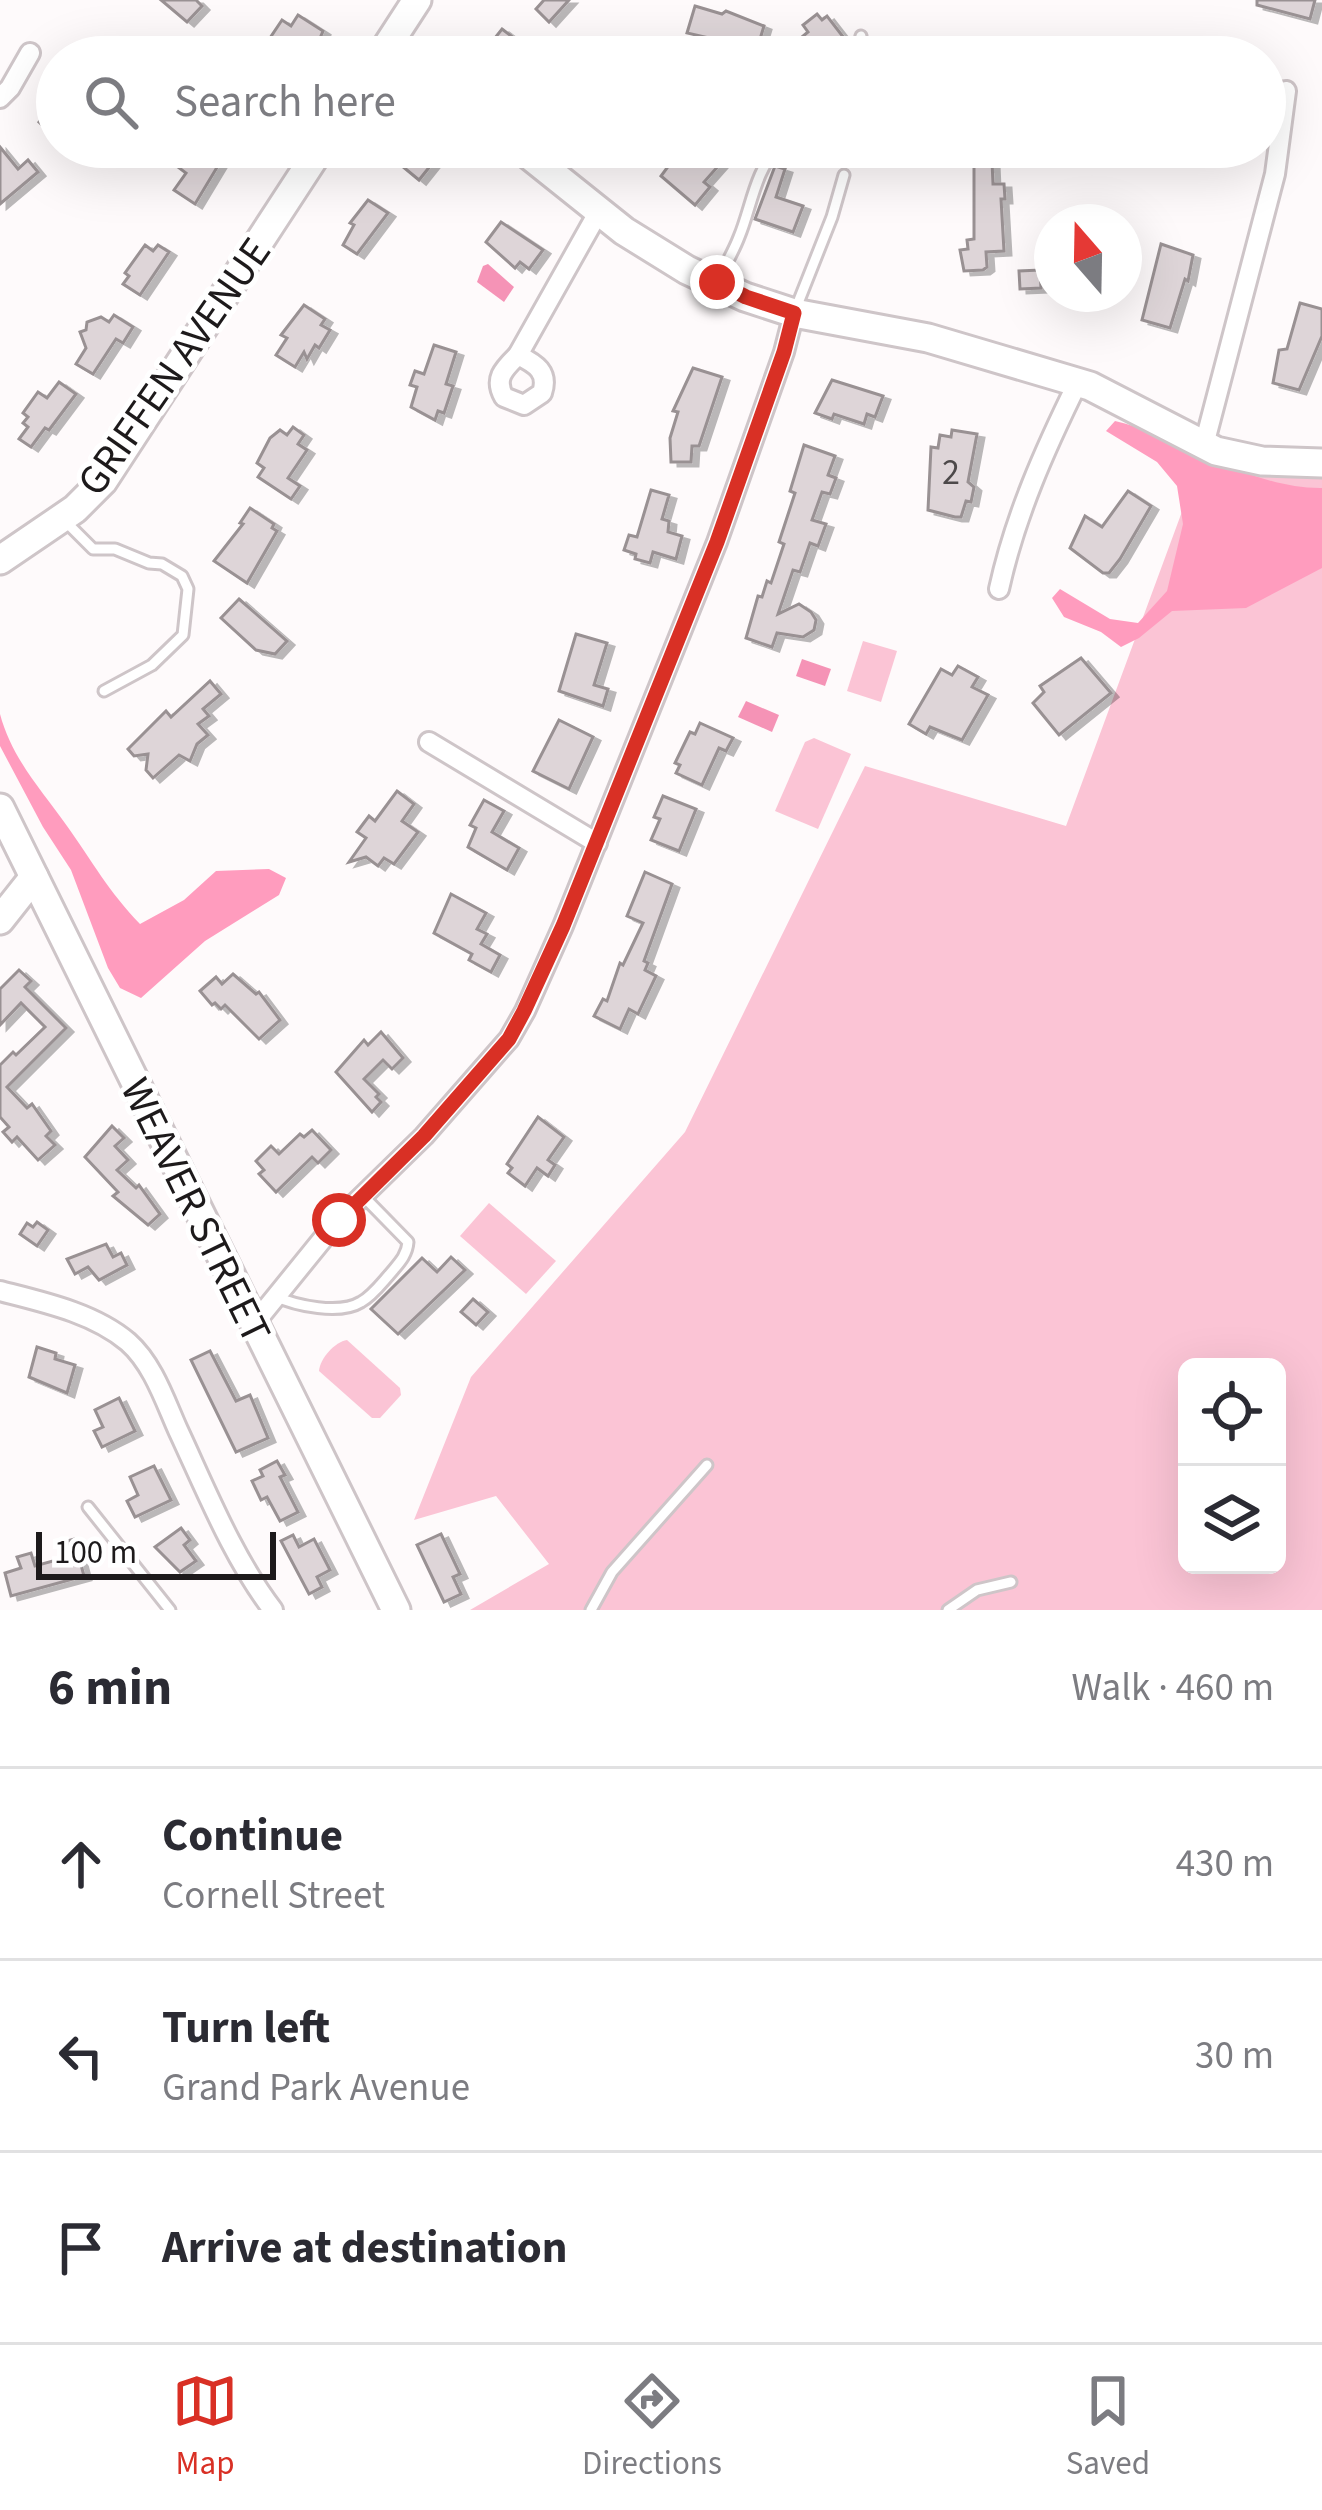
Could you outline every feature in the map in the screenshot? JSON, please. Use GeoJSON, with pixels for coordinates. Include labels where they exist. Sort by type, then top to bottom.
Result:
{"type":"FeatureCollection","features":[{"type":"Feature","properties":{"kind":"street"},"geometry":{"type":"LineString","coordinates":[[400,36],[417,0]]}},
{"type":"Feature","properties":{"kind":"street"},"geometry":{"type":"LineString","coordinates":[[0,98],[30,53]]}},
{"type":"Feature","properties":{"kind":"street","name":"GRIFFEN AVENUE"},"geometry":{"type":"LineString","coordinates":[[0,560],[62,518],[116,464],[307,168]]}},
{"type":"Feature","properties":{"kind":"street"},"geometry":{"type":"LineString","coordinates":[[545,168],[687,270],[746,297],[794,313],[928,338],[1078,382],[1204,445],[1262,461],[1322,463]]}},
{"type":"Feature","properties":{"kind":"street"},"geometry":{"type":"LineString","coordinates":[[1204,445],[1276,168]]}},
{"type":"Feature","properties":{"kind":"street"},"geometry":{"type":"LineString","coordinates":[[518,355],[599,211]]}},
{"type":"Feature","properties":{"kind":"street"},"geometry":{"type":"LineString","coordinates":[[253,1325],[363,1196],[424,1136],[509,1039],[563,926],[717,542],[794,313]]}},
{"type":"Feature","properties":{"kind":"street"},"geometry":{"type":"LineString","coordinates":[[999,589],[1024,505],[1078,382]]}},
{"type":"Feature","properties":{"kind":"street"},"geometry":{"type":"LineString","coordinates":[[429,742],[597,843]]}},
{"type":"Feature","properties":{"kind":"street","name":"WEAVER STREET"},"geometry":{"type":"LineString","coordinates":[[0,809],[396,1610]]}},
{"type":"Feature","properties":{"kind":"street"},"geometry":{"type":"LineString","coordinates":[[0,920],[34,877]]}},
{"type":"Feature","properties":{"kind":"street"},"geometry":{"type":"LineString","coordinates":[[0,1291],[52,1305],[105,1327],[137,1351],[273,1610]]}},
{"type":"Feature","properties":{"kind":"lane"},"geometry":{"type":"LineString","coordinates":[[717,282],[766,168]]}},
{"type":"Feature","properties":{"kind":"lane"},"geometry":{"type":"LineString","coordinates":[[794,313],[844,175]]}},
{"type":"Feature","properties":{"kind":"lane"},"geometry":{"type":"LineString","coordinates":[[62,518],[93,549],[115,548],[162,564],[182,576],[188,589],[183,635],[152,665],[104,691]]}},
{"type":"Feature","properties":{"kind":"lane"},"geometry":{"type":"LineString","coordinates":[[275,1296],[307,1306],[355,1305],[389,1275],[407,1252],[408,1242],[363,1196]]}},
{"type":"Feature","properties":{"kind":"lane"},"geometry":{"type":"LineString","coordinates":[[591,1610],[612,1572],[707,1465]]}},
{"type":"Feature","properties":{"kind":"lane"},"geometry":{"type":"LineString","coordinates":[[88,1508],[170,1610]]}},
{"type":"Feature","properties":{"kind":"lane"},"geometry":{"type":"LineString","coordinates":[[948,1610],[977,1591],[1011,1582]]}},
{"type":"Feature","properties":{"kind":"shaded area"},"geometry":{"type":"Polygon","coordinates":[[[488,264],[514,287],[504,302],[477,282],[488,264]]]}},
{"type":"Feature","properties":{"kind":"shaded area"},"geometry":{"type":"Polygon","coordinates":[[[1115,421],[1269,480],[1322,488],[1322,568],[1246,608],[1172,611],[1121,647],[1101,632],[1064,617],[1052,598],[1060,589],[1110,619],[1138,623],[1167,591],[1183,524],[1177,486],[1157,462],[1106,431],[1115,421]]]}},
{"type":"Feature","properties":{"kind":"shaded area"},"geometry":{"type":"Polygon","coordinates":[[[1204,452],[1286,476],[1322,474],[1322,1610],[470,1610],[549,1564],[496,1496],[414,1520],[471,1377],[685,1132],[865,766],[1066,826],[1204,452]]]}},
{"type":"Feature","properties":{"kind":"shaded area"},"geometry":{"type":"Polygon","coordinates":[[[863,641],[897,651],[881,702],[847,691],[863,641]]]}},
{"type":"Feature","properties":{"kind":"shaded area"},"geometry":{"type":"Polygon","coordinates":[[[802,659],[831,669],[825,686],[796,676],[802,659]]]}},
{"type":"Feature","properties":{"kind":"shaded area"},"geometry":{"type":"Polygon","coordinates":[[[746,701],[779,715],[772,732],[738,717],[746,701]]]}},
{"type":"Feature","properties":{"kind":"shaded area"},"geometry":{"type":"Polygon","coordinates":[[[0,714],[28,773],[140,924],[184,900],[216,871],[269,869],[286,878],[279,895],[205,941],[141,998],[120,988],[71,870],[0,746],[0,714]]]}},
{"type":"Feature","properties":{"kind":"shaded area"},"geometry":{"type":"Polygon","coordinates":[[[814,738],[851,754],[818,829],[775,811],[805,742],[814,738]]]}},
{"type":"Feature","properties":{"kind":"shaded area"},"geometry":{"type":"Polygon","coordinates":[[[489,1203],[556,1261],[526,1294],[460,1236],[489,1203]]]}},
{"type":"Feature","properties":{"kind":"shaded area"},"geometry":{"type":"Polygon","coordinates":[[[347,1340],[400,1388],[401,1395],[380,1418],[372,1418],[319,1371],[329,1351],[347,1340]]]}},
{"type":"Feature","properties":{"kind":"building"},"geometry":{"type":"Polygon","coordinates":[[[161,0],[196,0],[202,6],[187,22],[161,0]]]}},
{"type":"Feature","properties":{"kind":"building"},"geometry":{"type":"Polygon","coordinates":[[[544,0],[569,0],[549,22],[536,9],[544,0]]]}},
{"type":"Feature","properties":{"kind":"building"},"geometry":{"type":"Polygon","coordinates":[[[1257,0],[1315,0],[1310,19],[1257,5],[1257,0]]]}},
{"type":"Feature","properties":{"kind":"building"},"geometry":{"type":"Polygon","coordinates":[[[695,6],[726,11],[764,26],[761,36],[687,33],[695,6]]]}},
{"type":"Feature","properties":{"kind":"building"},"geometry":{"type":"Polygon","coordinates":[[[817,14],[822,20],[827,16],[842,36],[803,36],[808,32],[803,25],[817,14]]]}},
{"type":"Feature","properties":{"kind":"building"},"geometry":{"type":"Polygon","coordinates":[[[298,15],[323,31],[321,36],[271,36],[282,20],[291,26],[298,15]]]}},
{"type":"Feature","properties":{"kind":"building"},"geometry":{"type":"Polygon","coordinates":[[[0,147],[18,169],[28,160],[38,172],[0,204],[0,147]]]}},
{"type":"Feature","properties":{"kind":"building"},"geometry":{"type":"Polygon","coordinates":[[[179,168],[217,168],[195,204],[174,190],[186,173],[179,168]]]}},
{"type":"Feature","properties":{"kind":"building"},"geometry":{"type":"Polygon","coordinates":[[[404,168],[429,168],[419,180],[404,168]]]}},
{"type":"Feature","properties":{"kind":"building"},"geometry":{"type":"Polygon","coordinates":[[[667,168],[716,168],[704,182],[710,187],[695,205],[661,176],[667,168]]]}},
{"type":"Feature","properties":{"kind":"building"},"geometry":{"type":"Polygon","coordinates":[[[774,168],[785,169],[776,197],[803,206],[793,232],[755,219],[774,168]]]}},
{"type":"Feature","properties":{"kind":"building"},"geometry":{"type":"Polygon","coordinates":[[[974,168],[992,168],[993,184],[1004,184],[1004,251],[986,252],[983,270],[964,271],[960,250],[968,249],[967,240],[974,239],[974,168]]]}},
{"type":"Feature","properties":{"kind":"building"},"geometry":{"type":"Polygon","coordinates":[[[368,200],[388,213],[357,254],[343,245],[354,225],[350,223],[368,200]]]}},
{"type":"Feature","properties":{"kind":"building"},"geometry":{"type":"Polygon","coordinates":[[[501,222],[543,250],[529,269],[520,262],[515,268],[486,242],[501,222]]]}},
{"type":"Feature","properties":{"kind":"building"},"geometry":{"type":"Polygon","coordinates":[[[1161,244],[1193,255],[1170,328],[1142,320],[1161,244]]]}},
{"type":"Feature","properties":{"kind":"building"},"geometry":{"type":"Polygon","coordinates":[[[145,245],[153,251],[158,245],[169,252],[140,295],[123,284],[129,276],[125,273],[145,245]]]}},
{"type":"Feature","properties":{"kind":"building"},"geometry":{"type":"Polygon","coordinates":[[[1034,270],[1034,288],[1020,289],[1019,271],[1034,270]]]}},
{"type":"Feature","properties":{"kind":"building"},"geometry":{"type":"Polygon","coordinates":[[[1300,303],[1322,309],[1322,336],[1299,390],[1273,383],[1279,350],[1287,349],[1300,303]]]}},
{"type":"Feature","properties":{"kind":"building"},"geometry":{"type":"Polygon","coordinates":[[[304,305],[325,319],[321,325],[330,330],[319,348],[315,345],[307,359],[304,352],[295,367],[276,355],[287,338],[281,335],[304,305]]]}},
{"type":"Feature","properties":{"kind":"building"},"geometry":{"type":"Polygon","coordinates":[[[114,315],[133,327],[123,343],[116,339],[93,374],[76,364],[86,348],[80,332],[86,330],[87,322],[101,317],[109,322],[114,315]]]}},
{"type":"Feature","properties":{"kind":"building"},"geometry":{"type":"Polygon","coordinates":[[[434,345],[456,352],[446,384],[453,386],[444,413],[438,411],[435,420],[411,407],[417,387],[410,385],[415,371],[424,374],[434,345]]]}},
{"type":"Feature","properties":{"kind":"building"},"geometry":{"type":"Polygon","coordinates":[[[693,368],[722,377],[699,446],[692,446],[691,462],[671,462],[670,438],[678,412],[673,411],[693,368]]]}},
{"type":"Feature","properties":{"kind":"building"},"geometry":{"type":"Polygon","coordinates":[[[832,380],[883,396],[875,417],[867,414],[864,424],[815,413],[832,380]]]}},
{"type":"Feature","properties":{"kind":"building"},"geometry":{"type":"Polygon","coordinates":[[[59,382],[76,394],[31,447],[19,439],[28,427],[23,413],[38,392],[47,398],[59,382]]]}},
{"type":"Feature","properties":{"kind":"building"},"geometry":{"type":"Polygon","coordinates":[[[293,427],[304,435],[298,444],[307,450],[288,478],[300,486],[291,499],[258,477],[264,468],[257,463],[270,438],[280,430],[287,435],[293,427]]]}},
{"type":"Feature","properties":{"kind":"building"},"geometry":{"type":"Polygon","coordinates":[[[952,430],[977,434],[968,482],[974,487],[961,517],[928,510],[931,447],[938,448],[940,435],[951,437],[952,430]]]}},
{"type":"Feature","properties":{"kind":"building"},"geometry":{"type":"Polygon","coordinates":[[[804,445],[835,456],[828,475],[836,478],[830,494],[822,492],[812,520],[826,524],[818,546],[810,543],[800,572],[793,570],[778,614],[799,604],[816,620],[814,630],[803,637],[777,633],[772,647],[746,638],[758,596],[762,597],[767,581],[771,583],[784,544],[779,542],[804,445]]]}},
{"type":"Feature","properties":{"kind":"building"},"geometry":{"type":"Polygon","coordinates":[[[651,490],[669,495],[662,519],[669,521],[668,532],[682,536],[676,559],[653,552],[650,563],[624,550],[629,535],[637,537],[651,490]]]}},
{"type":"Feature","properties":{"kind":"building"},"geometry":{"type":"Polygon","coordinates":[[[1128,491],[1151,506],[1120,559],[1109,573],[1103,573],[1070,548],[1085,516],[1102,527],[1128,491]]]}},
{"type":"Feature","properties":{"kind":"building"},"geometry":{"type":"Polygon","coordinates":[[[250,508],[277,531],[247,583],[214,561],[250,508]]]}},
{"type":"Feature","properties":{"kind":"building"},"geometry":{"type":"Polygon","coordinates":[[[239,599],[287,641],[275,654],[256,650],[221,618],[239,599]]]}},
{"type":"Feature","properties":{"kind":"building"},"geometry":{"type":"Polygon","coordinates":[[[576,634],[607,643],[594,685],[608,689],[603,706],[559,691],[576,634]]]}},
{"type":"Feature","properties":{"kind":"building"},"geometry":{"type":"Polygon","coordinates":[[[1081,658],[1111,693],[1059,735],[1033,703],[1044,692],[1040,686],[1081,658]]]}},
{"type":"Feature","properties":{"kind":"building"},"geometry":{"type":"Polygon","coordinates":[[[958,666],[978,677],[972,687],[988,695],[962,740],[930,727],[926,734],[909,724],[941,669],[952,675],[958,666]]]}},
{"type":"Feature","properties":{"kind":"building"},"geometry":{"type":"Polygon","coordinates":[[[210,681],[221,694],[203,709],[209,716],[198,724],[208,735],[197,744],[190,761],[179,755],[153,778],[146,770],[148,754],[134,756],[128,749],[166,711],[171,717],[210,681]]]}},
{"type":"Feature","properties":{"kind":"building"},"geometry":{"type":"Polygon","coordinates":[[[559,720],[593,737],[569,789],[533,771],[559,720]]]}},
{"type":"Feature","properties":{"kind":"building"},"geometry":{"type":"Polygon","coordinates":[[[700,723],[733,738],[726,751],[719,748],[702,785],[676,773],[680,765],[675,763],[690,732],[695,734],[700,723]]]}},
{"type":"Feature","properties":{"kind":"building"},"geometry":{"type":"Polygon","coordinates":[[[397,791],[414,804],[402,821],[418,832],[394,864],[384,858],[378,866],[366,857],[349,862],[366,838],[357,832],[369,816],[375,821],[397,791]]]}},
{"type":"Feature","properties":{"kind":"building"},"geometry":{"type":"Polygon","coordinates":[[[663,796],[696,809],[679,851],[651,840],[663,796]]]}},
{"type":"Feature","properties":{"kind":"building"},"geometry":{"type":"Polygon","coordinates":[[[484,800],[504,811],[492,832],[519,848],[507,870],[468,847],[476,828],[470,825],[484,800]]]}},
{"type":"Feature","properties":{"kind":"building"},"geometry":{"type":"Polygon","coordinates":[[[645,872],[672,884],[644,961],[648,963],[645,970],[656,976],[638,1014],[629,1009],[620,1029],[594,1016],[603,999],[607,1001],[620,963],[623,965],[643,923],[627,916],[645,872]]]}},
{"type":"Feature","properties":{"kind":"building"},"geometry":{"type":"Polygon","coordinates":[[[451,894],[486,913],[477,929],[487,934],[481,944],[500,955],[491,972],[469,960],[472,954],[434,933],[451,894]]]}},
{"type":"Feature","properties":{"kind":"building"},"geometry":{"type":"Polygon","coordinates":[[[19,970],[31,981],[25,987],[66,1028],[7,1087],[27,1108],[32,1104],[51,1131],[46,1136],[55,1145],[38,1160],[17,1137],[12,1142],[3,1132],[9,1127],[0,1117],[0,1065],[45,1027],[21,1003],[0,1025],[0,989],[19,970]]]}},
{"type":"Feature","properties":{"kind":"building"},"geometry":{"type":"Polygon","coordinates":[[[233,974],[259,992],[280,1020],[259,1039],[225,1005],[221,1009],[212,1005],[200,991],[216,977],[222,984],[233,974]]]}},
{"type":"Feature","properties":{"kind":"building"},"geometry":{"type":"Polygon","coordinates":[[[381,1032],[403,1058],[392,1069],[383,1060],[364,1079],[381,1102],[372,1112],[336,1072],[364,1040],[368,1045],[381,1032]]]}},
{"type":"Feature","properties":{"kind":"building"},"geometry":{"type":"Polygon","coordinates":[[[538,1117],[564,1137],[548,1160],[555,1165],[548,1176],[537,1168],[525,1186],[508,1173],[512,1168],[507,1164],[538,1117]]]}},
{"type":"Feature","properties":{"kind":"building"},"geometry":{"type":"Polygon","coordinates":[[[112,1126],[124,1138],[115,1146],[128,1160],[117,1170],[136,1188],[139,1185],[160,1214],[148,1225],[113,1196],[118,1192],[85,1157],[112,1126]]]}},
{"type":"Feature","properties":{"kind":"building"},"geometry":{"type":"Polygon","coordinates":[[[312,1130],[331,1150],[318,1163],[312,1157],[276,1192],[259,1174],[264,1170],[256,1161],[271,1146],[279,1154],[300,1134],[304,1137],[312,1130]]]}},
{"type":"Feature","properties":{"kind":"building"},"geometry":{"type":"Polygon","coordinates":[[[37,1222],[48,1230],[37,1246],[20,1234],[27,1223],[33,1227],[37,1222]]]}},
{"type":"Feature","properties":{"kind":"building"},"geometry":{"type":"Polygon","coordinates":[[[106,1244],[113,1257],[121,1253],[127,1265],[99,1280],[88,1267],[75,1274],[67,1259],[106,1244]]]}},
{"type":"Feature","properties":{"kind":"building"},"geometry":{"type":"Polygon","coordinates":[[[451,1257],[465,1270],[398,1334],[371,1309],[422,1258],[437,1272],[451,1257]]]}},
{"type":"Feature","properties":{"kind":"building"},"geometry":{"type":"Polygon","coordinates":[[[473,1299],[488,1312],[476,1325],[461,1312],[473,1299]]]}},
{"type":"Feature","properties":{"kind":"building"},"geometry":{"type":"Polygon","coordinates":[[[37,1347],[75,1365],[67,1393],[29,1377],[37,1347]]]}},
{"type":"Feature","properties":{"kind":"building"},"geometry":{"type":"Polygon","coordinates":[[[210,1351],[236,1401],[250,1395],[268,1438],[236,1452],[191,1360],[210,1351]]]}},
{"type":"Feature","properties":{"kind":"building"},"geometry":{"type":"Polygon","coordinates":[[[119,1398],[135,1431],[102,1447],[94,1431],[103,1427],[95,1410],[119,1398]]]}},
{"type":"Feature","properties":{"kind":"building"},"geometry":{"type":"Polygon","coordinates":[[[277,1461],[298,1512],[280,1521],[252,1481],[277,1461]]]}},
{"type":"Feature","properties":{"kind":"building"},"geometry":{"type":"Polygon","coordinates":[[[154,1466],[171,1500],[135,1517],[127,1501],[138,1495],[130,1477],[154,1466]]]}},
{"type":"Feature","properties":{"kind":"building"},"geometry":{"type":"Polygon","coordinates":[[[181,1528],[190,1540],[184,1545],[196,1561],[180,1572],[155,1547],[181,1528]]]}},
{"type":"Feature","properties":{"kind":"building"},"geometry":{"type":"Polygon","coordinates":[[[441,1534],[460,1574],[453,1577],[461,1594],[444,1602],[417,1545],[441,1534]]]}},
{"type":"Feature","properties":{"kind":"building"},"geometry":{"type":"Polygon","coordinates":[[[293,1535],[299,1547],[314,1539],[330,1570],[317,1577],[322,1587],[309,1594],[281,1541],[293,1535]]]}},
{"type":"Feature","properties":{"kind":"building"},"geometry":{"type":"Polygon","coordinates":[[[74,1539],[84,1576],[11,1596],[5,1573],[21,1568],[17,1557],[31,1553],[35,1566],[64,1558],[60,1543],[74,1539]]]}},
{"type":"Feature","properties":{"kind":"route"},"geometry":{"type":"LineString","coordinates":[[339,1220],[424,1136],[509,1039],[563,926],[662,684],[717,542],[794,313],[717,282]]}}]}
